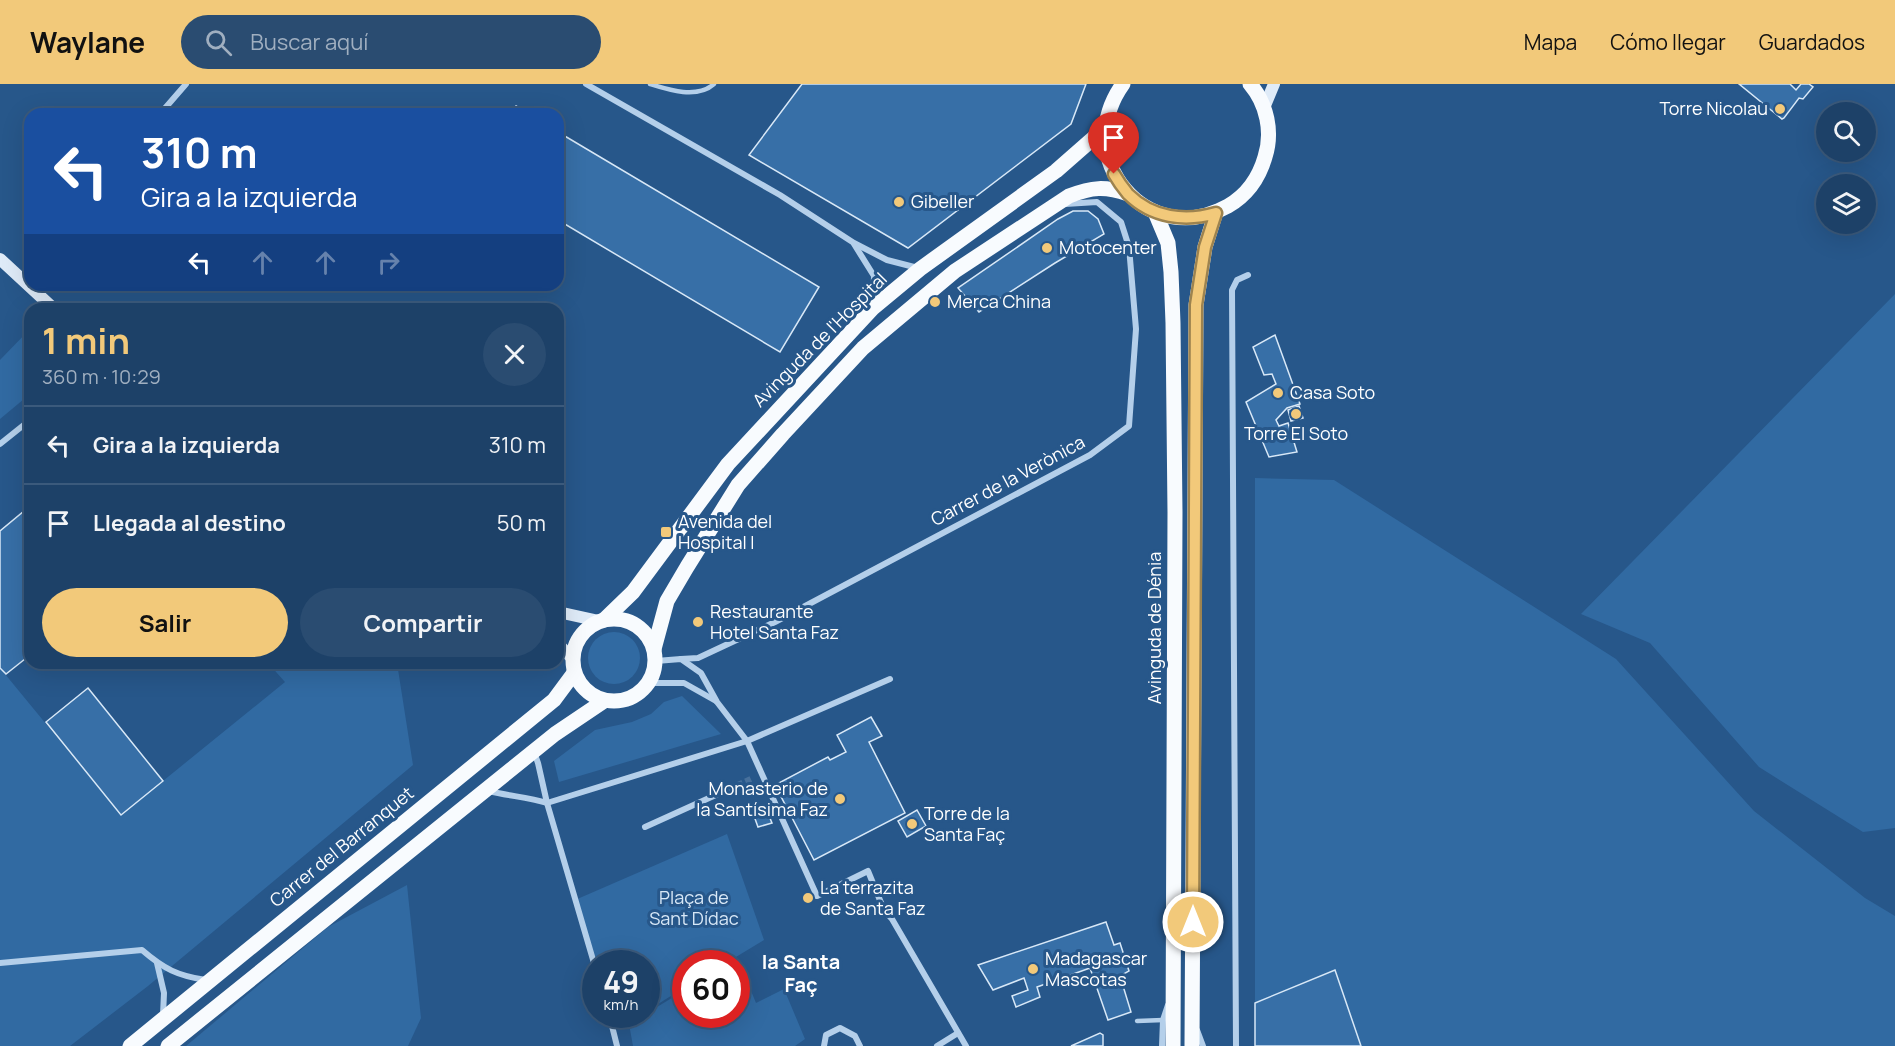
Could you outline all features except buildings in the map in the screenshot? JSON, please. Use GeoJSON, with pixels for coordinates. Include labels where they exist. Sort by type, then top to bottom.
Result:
{"type":"FeatureCollection","features":[{"type":"Feature","properties":{"kind":"main road"},"geometry":{"type":"LineString","coordinates":[[1123,84],[1108,111],[1105,128],[1106,152],[1114,174],[1128,194],[1155,212],[1180,218],[1216,213],[1235,202],[1250,188],[1261,170],[1268,150],[1269,128],[1264,108],[1250,84]]}},
{"type":"Feature","properties":{"kind":"main road","name":"Avinguda de l'Hospital"},"geometry":{"type":"LineString","coordinates":[[601,620],[633,592],[728,464],[873,308],[920,269],[1056,171],[1105,128]]}},
{"type":"Feature","properties":{"kind":"main road","name":"Avinguda de l'Hospital"},"geometry":{"type":"LineString","coordinates":[[655,655],[667,601],[738,485],[863,348],[955,271],[1069,195],[1088,189],[1110,188],[1128,194]]}},
{"type":"Feature","properties":{"kind":"main road","name":"Avinguda de Dénia"},"geometry":{"type":"LineString","coordinates":[[1155,212],[1168,243],[1173,323],[1175,512],[1173,1046]]}},
{"type":"Feature","properties":{"kind":"main road"},"geometry":{"type":"LineString","coordinates":[[1192,1046],[1196,305],[1205,247],[1216,213]]}},
{"type":"Feature","properties":{"kind":"main road"},"geometry":{"type":"LineString","coordinates":[[168,1046],[555,734],[604,701],[627,700],[649,683],[655,655],[647,634],[636,624],[622,619],[601,620],[581,635],[573,666],[583,688],[604,701]]}},
{"type":"Feature","properties":{"kind":"main road","name":"Carrer del Barranquet"},"geometry":{"type":"LineString","coordinates":[[130,1046],[554,700],[573,666]]}},
{"type":"Feature","properties":{"kind":"street"},"geometry":{"type":"LineString","coordinates":[[165,108],[186,84]]}},
{"type":"Feature","properties":{"kind":"street"},"geometry":{"type":"LineString","coordinates":[[586,84],[780,195],[854,243],[887,260],[920,269]]}},
{"type":"Feature","properties":{"kind":"street"},"geometry":{"type":"LineString","coordinates":[[1264,108],[1274,84]]}},
{"type":"Feature","properties":{"kind":"street","name":"Carrer de la Verònica"},"geometry":{"type":"LineString","coordinates":[[655,655],[681,659],[699,658],[775,622],[1090,455],[1129,426],[1136,329],[1129,247],[1121,222],[1097,202],[1055,204]]}},
{"type":"Feature","properties":{"kind":"street"},"geometry":{"type":"LineString","coordinates":[[854,243],[874,276],[873,308]]}},
{"type":"Feature","properties":{"kind":"street"},"geometry":{"type":"LineString","coordinates":[[0,259],[24,282]]}},
{"type":"Feature","properties":{"kind":"street"},"geometry":{"type":"LineString","coordinates":[[20,278],[24,273]]}},
{"type":"Feature","properties":{"kind":"street"},"geometry":{"type":"LineString","coordinates":[[1236,1046],[1232,290],[1237,280],[1248,275]]}},
{"type":"Feature","properties":{"kind":"street"},"geometry":{"type":"LineString","coordinates":[[34,291],[47,303]]}},
{"type":"Feature","properties":{"kind":"street"},"geometry":{"type":"LineString","coordinates":[[0,444],[24,425]]}},
{"type":"Feature","properties":{"kind":"street"},"geometry":{"type":"LineString","coordinates":[[564,613],[601,620]]}},
{"type":"Feature","properties":{"kind":"street"},"geometry":{"type":"LineString","coordinates":[[564,653],[573,666]]}},
{"type":"Feature","properties":{"kind":"street"},"geometry":{"type":"LineString","coordinates":[[681,659],[701,673],[717,702],[749,744],[817,896],[868,871],[884,910],[892,919],[966,1046]]}},
{"type":"Feature","properties":{"kind":"street"},"geometry":{"type":"LineString","coordinates":[[485,790],[547,803],[749,744],[890,679]]}},
{"type":"Feature","properties":{"kind":"street"},"geometry":{"type":"LineString","coordinates":[[649,683],[684,683],[717,702]]}},
{"type":"Feature","properties":{"kind":"street"},"geometry":{"type":"LineString","coordinates":[[534,751],[590,950]]}},
{"type":"Feature","properties":{"kind":"street"},"geometry":{"type":"LineString","coordinates":[[645,827],[729,789]]}},
{"type":"Feature","properties":{"kind":"street"},"geometry":{"type":"LineString","coordinates":[[0,963],[142,950],[157,963],[184,977],[211,981]]}},
{"type":"Feature","properties":{"kind":"street"},"geometry":{"type":"LineString","coordinates":[[157,963],[164,993],[163,1019]]}},
{"type":"Feature","properties":{"kind":"street"},"geometry":{"type":"LineString","coordinates":[[1162,1046],[1163,1020],[1172,990]]}},
{"type":"Feature","properties":{"kind":"street"},"geometry":{"type":"LineString","coordinates":[[1192,1017],[1203,1046]]}},
{"type":"Feature","properties":{"kind":"street"},"geometry":{"type":"LineString","coordinates":[[612,1028],[617,1046]]}},
{"type":"Feature","properties":{"kind":"street"},"geometry":{"type":"LineString","coordinates":[[824,1046],[826,1035],[840,1028],[855,1036],[860,1046]]}},
{"type":"Feature","properties":{"kind":"street"},"geometry":{"type":"LineString","coordinates":[[937,1046],[958,1033]]}},
{"type":"Feature","properties":{"kind":"lane"},"geometry":{"type":"LineString","coordinates":[[650,84],[669,90],[689,92],[710,88],[714,84]]}},
{"type":"Feature","properties":{"kind":"lane"},"geometry":{"type":"LineString","coordinates":[[1137,1021],[1163,1020]]}},
{"type":"Feature","properties":{"kind":"green space"},"geometry":{"type":"Polygon","coordinates":[[[1895,294],[1895,828],[1863,832],[1759,767],[1650,643],[1581,614],[1895,294]]]}},
{"type":"Feature","properties":{"kind":"green space"},"geometry":{"type":"Polygon","coordinates":[[[24,335],[24,399],[0,419],[0,360],[24,335]]]}},
{"type":"Feature","properties":{"kind":"green space"},"geometry":{"type":"Polygon","coordinates":[[[1255,478],[1334,480],[1616,659],[1754,811],[1865,898],[1895,916],[1895,1046],[1361,1046],[1334,970],[1255,1003],[1255,478]]]}},
{"type":"Feature","properties":{"kind":"green space"},"geometry":{"type":"Polygon","coordinates":[[[609,632],[619,632],[633,639],[640,658],[633,677],[619,684],[609,684],[599,680],[592,673],[588,663],[588,653],[592,643],[599,636],[609,632]]]}},
{"type":"Feature","properties":{"kind":"green space"},"geometry":{"type":"Polygon","coordinates":[[[0,668],[121,815],[285,682],[273,669],[398,669],[413,765],[148,986],[70,1046],[0,1046],[0,668]]]}},
{"type":"Feature","properties":{"kind":"green space"},"geometry":{"type":"Polygon","coordinates":[[[682,696],[721,734],[559,782],[554,761],[595,730],[632,722],[651,714],[664,702],[682,696]]]}},
{"type":"Feature","properties":{"kind":"green space","name":"Plaça de Sant Dídac"},"geometry":{"type":"Polygon","coordinates":[[[727,834],[764,940],[747,950],[672,950],[672,995],[660,1003],[660,950],[592,950],[575,900],[727,834]]]}},
{"type":"Feature","properties":{"kind":"green space"},"geometry":{"type":"Polygon","coordinates":[[[407,885],[421,1018],[408,1046],[186,1046],[328,927],[407,885]]]}},
{"type":"Feature","properties":{"kind":"green space"},"geometry":{"type":"Polygon","coordinates":[[[750,988],[756,1003],[784,989],[805,1039],[795,1046],[633,1046],[630,1028],[660,1028],[660,1005],[672,998],[672,1028],[750,1028],[750,988]]]}},
{"type":"Feature","properties":{"kind":"tunnel"},"geometry":{"type":"LineString","coordinates":[[729,789],[753,778]]}},
{"type":"Feature","properties":{"kind":"place","name":"Torre Nicolau"},"geometry":{"type":"Point","coordinates":[1780,109]}},
{"type":"Feature","properties":{"kind":"place","name":"Gibeller"},"geometry":{"type":"Point","coordinates":[899,202]}},
{"type":"Feature","properties":{"kind":"place","name":"Motocenter"},"geometry":{"type":"Point","coordinates":[1047,248]}},
{"type":"Feature","properties":{"kind":"place","name":"Merca China"},"geometry":{"type":"Point","coordinates":[935,302]}},
{"type":"Feature","properties":{"kind":"place","name":"Casa Soto"},"geometry":{"type":"Point","coordinates":[1278,393]}},
{"type":"Feature","properties":{"kind":"place","name":"Torre El Soto"},"geometry":{"type":"Point","coordinates":[1296,414]}},
{"type":"Feature","properties":{"kind":"place","name":"Avenida del Hospital I"},"geometry":{"type":"Point","coordinates":[666,532]}},
{"type":"Feature","properties":{"kind":"place","name":"Restaurante Hotel Santa Faz"},"geometry":{"type":"Point","coordinates":[698,622]}},
{"type":"Feature","properties":{"kind":"place","name":"Monasterio de la Santísima Faz"},"geometry":{"type":"Point","coordinates":[840,799]}},
{"type":"Feature","properties":{"kind":"place","name":"Torre de la Santa Faç"},"geometry":{"type":"Point","coordinates":[912,824]}},
{"type":"Feature","properties":{"kind":"place","name":"La terrazita de Santa Faz"},"geometry":{"type":"Point","coordinates":[808,898]}},
{"type":"Feature","properties":{"kind":"place","name":"Madagascar Mascotas"},"geometry":{"type":"Point","coordinates":[1033,969]}},
{"type":"Feature","properties":{"kind":"district","name":"la Santa Faç"},"geometry":{"type":"Point","coordinates":[801,974]}},
{"type":"Feature","properties":{"kind":"route"},"geometry":{"type":"LineString","coordinates":[[1114,174],[1128,194],[1155,212],[1180,218],[1216,213],[1205,247],[1196,305],[1193,922]]}}]}
